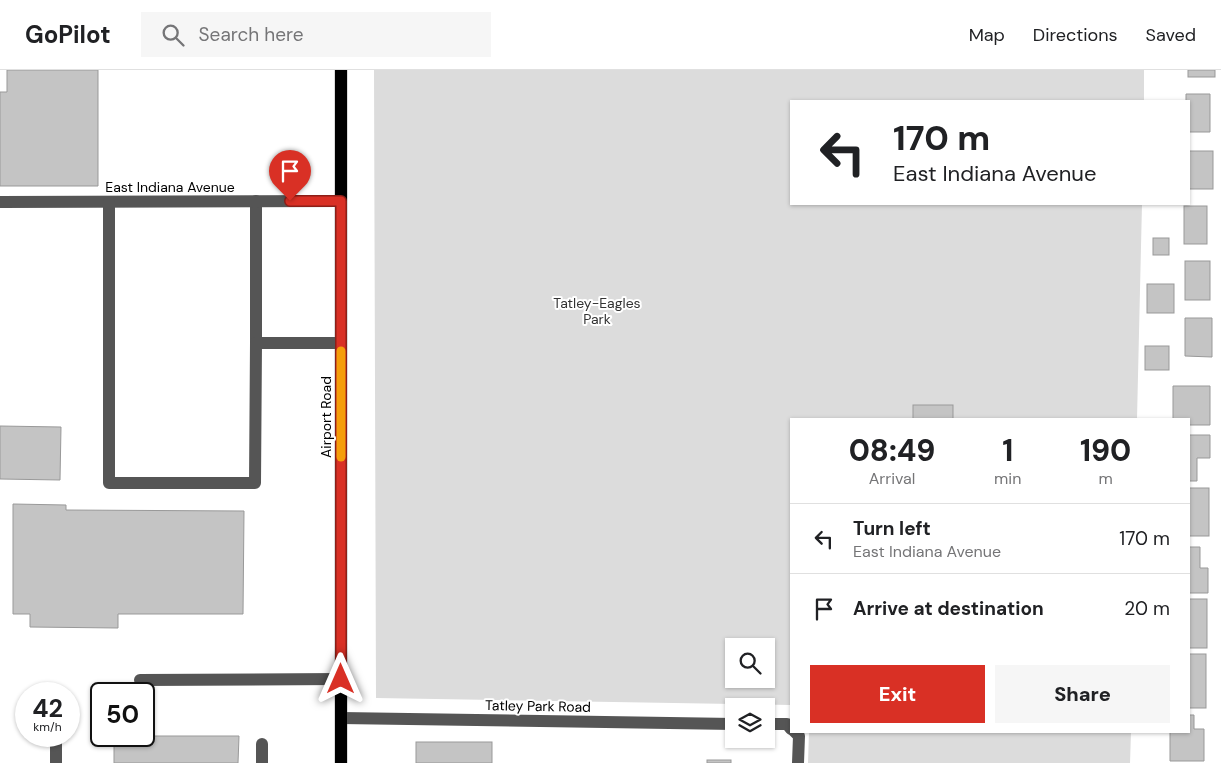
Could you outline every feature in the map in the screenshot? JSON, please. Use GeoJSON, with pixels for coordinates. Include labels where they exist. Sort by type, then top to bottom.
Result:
{"type":"FeatureCollection","features":[{"type":"Feature","properties":{"kind":"main road","name":"Airport Road"},"geometry":{"type":"LineString","coordinates":[[341,70],[341,763]]}},
{"type":"Feature","properties":{"kind":"street"},"geometry":{"type":"LineString","coordinates":[[109,202],[109,483],[255,483],[256,201]]}},
{"type":"Feature","properties":{"kind":"street","name":"East Indiana Avenue"},"geometry":{"type":"LineString","coordinates":[[0,202],[341,201]]}},
{"type":"Feature","properties":{"kind":"street"},"geometry":{"type":"LineString","coordinates":[[256,343],[341,343]]}},
{"type":"Feature","properties":{"kind":"street"},"geometry":{"type":"LineString","coordinates":[[140,680],[341,679]]}},
{"type":"Feature","properties":{"kind":"street","name":"Tatley Park Road"},"geometry":{"type":"LineString","coordinates":[[342,718],[725,724]]}},
{"type":"Feature","properties":{"kind":"street"},"geometry":{"type":"LineString","coordinates":[[775,725],[790,728]]}},
{"type":"Feature","properties":{"kind":"street"},"geometry":{"type":"LineString","coordinates":[[796,733],[799,736],[798,763]]}},
{"type":"Feature","properties":{"kind":"street"},"geometry":{"type":"LineString","coordinates":[[262,744],[262,763]]}},
{"type":"Feature","properties":{"kind":"street"},"geometry":{"type":"LineString","coordinates":[[56,747],[56,763]]}},
{"type":"Feature","properties":{"kind":"green space","name":"Tatley-Eagles Park"},"geometry":{"type":"Polygon","coordinates":[[[374,70],[1144,70],[1144,100],[790,100],[790,205],[1142,205],[1137,418],[790,418],[790,705],[775,705],[775,698],[725,698],[725,704],[376,698],[374,70]]]}},
{"type":"Feature","properties":{"kind":"green space"},"geometry":{"type":"Polygon","coordinates":[[[809,733],[1131,733],[1130,763],[808,763],[809,733]]]}},
{"type":"Feature","properties":{"kind":"building"},"geometry":{"type":"Polygon","coordinates":[[[7,70],[98,70],[98,186],[0,186],[0,92],[7,92],[7,70]]]}},
{"type":"Feature","properties":{"kind":"building"},"geometry":{"type":"Polygon","coordinates":[[[1188,70],[1215,70],[1215,77],[1188,77],[1188,70]]]}},
{"type":"Feature","properties":{"kind":"building"},"geometry":{"type":"Polygon","coordinates":[[[1186,94],[1210,94],[1210,132],[1190,132],[1190,100],[1186,100],[1186,94]]]}},
{"type":"Feature","properties":{"kind":"building"},"geometry":{"type":"Polygon","coordinates":[[[1190,151],[1213,151],[1213,189],[1190,189],[1190,151]]]}},
{"type":"Feature","properties":{"kind":"building"},"geometry":{"type":"Polygon","coordinates":[[[1184,206],[1207,206],[1207,244],[1184,244],[1184,206]]]}},
{"type":"Feature","properties":{"kind":"building"},"geometry":{"type":"Polygon","coordinates":[[[1153,238],[1169,238],[1169,255],[1153,255],[1153,238]]]}},
{"type":"Feature","properties":{"kind":"building"},"geometry":{"type":"Polygon","coordinates":[[[1185,261],[1210,261],[1210,300],[1185,300],[1185,261]]]}},
{"type":"Feature","properties":{"kind":"building"},"geometry":{"type":"Polygon","coordinates":[[[1147,284],[1174,284],[1174,313],[1147,313],[1147,284]]]}},
{"type":"Feature","properties":{"kind":"building"},"geometry":{"type":"Polygon","coordinates":[[[1185,318],[1212,318],[1212,357],[1185,356],[1185,318]]]}},
{"type":"Feature","properties":{"kind":"building"},"geometry":{"type":"Polygon","coordinates":[[[1145,346],[1169,346],[1169,370],[1145,370],[1145,346]]]}},
{"type":"Feature","properties":{"kind":"building"},"geometry":{"type":"Polygon","coordinates":[[[1173,386],[1210,386],[1210,425],[1190,425],[1190,418],[1173,418],[1173,386]]]}},
{"type":"Feature","properties":{"kind":"building"},"geometry":{"type":"Polygon","coordinates":[[[913,405],[953,405],[953,418],[913,418],[913,405]]]}},
{"type":"Feature","properties":{"kind":"building"},"geometry":{"type":"Polygon","coordinates":[[[0,426],[61,427],[60,480],[0,479],[0,426]]]}},
{"type":"Feature","properties":{"kind":"building"},"geometry":{"type":"Polygon","coordinates":[[[1190,435],[1210,435],[1210,458],[1197,458],[1197,481],[1190,481],[1190,435]]]}},
{"type":"Feature","properties":{"kind":"building"},"geometry":{"type":"Polygon","coordinates":[[[1190,488],[1209,488],[1209,536],[1190,536],[1190,488]]]}},
{"type":"Feature","properties":{"kind":"building"},"geometry":{"type":"Polygon","coordinates":[[[13,504],[66,505],[66,510],[244,511],[243,614],[118,614],[118,628],[30,627],[30,614],[13,614],[13,504]]]}},
{"type":"Feature","properties":{"kind":"building"},"geometry":{"type":"Polygon","coordinates":[[[1190,547],[1200,547],[1200,568],[1208,568],[1208,593],[1190,593],[1190,547]]]}},
{"type":"Feature","properties":{"kind":"building"},"geometry":{"type":"Polygon","coordinates":[[[1190,599],[1207,599],[1207,648],[1190,648],[1190,599]]]}},
{"type":"Feature","properties":{"kind":"building"},"geometry":{"type":"Polygon","coordinates":[[[1190,654],[1206,654],[1206,708],[1190,708],[1190,654]]]}},
{"type":"Feature","properties":{"kind":"building"},"geometry":{"type":"Polygon","coordinates":[[[1190,715],[1194,715],[1194,729],[1204,729],[1204,761],[1170,761],[1170,733],[1190,733],[1190,715]]]}},
{"type":"Feature","properties":{"kind":"building"},"geometry":{"type":"Polygon","coordinates":[[[155,736],[239,736],[238,763],[114,763],[114,747],[155,747],[155,736]]]}},
{"type":"Feature","properties":{"kind":"building"},"geometry":{"type":"Polygon","coordinates":[[[416,742],[492,742],[492,763],[416,763],[416,742]]]}},
{"type":"Feature","properties":{"kind":"building"},"geometry":{"type":"Polygon","coordinates":[[[707,760],[731,760],[731,763],[707,763],[707,760]]]}},
{"type":"Feature","properties":{"kind":"slow traffic"},"geometry":{"type":"LineString","coordinates":[[341,351],[341,457]]}},
{"type":"Feature","properties":{"kind":"route"},"geometry":{"type":"LineString","coordinates":[[290,201],[341,201],[341,679]]}}]}
